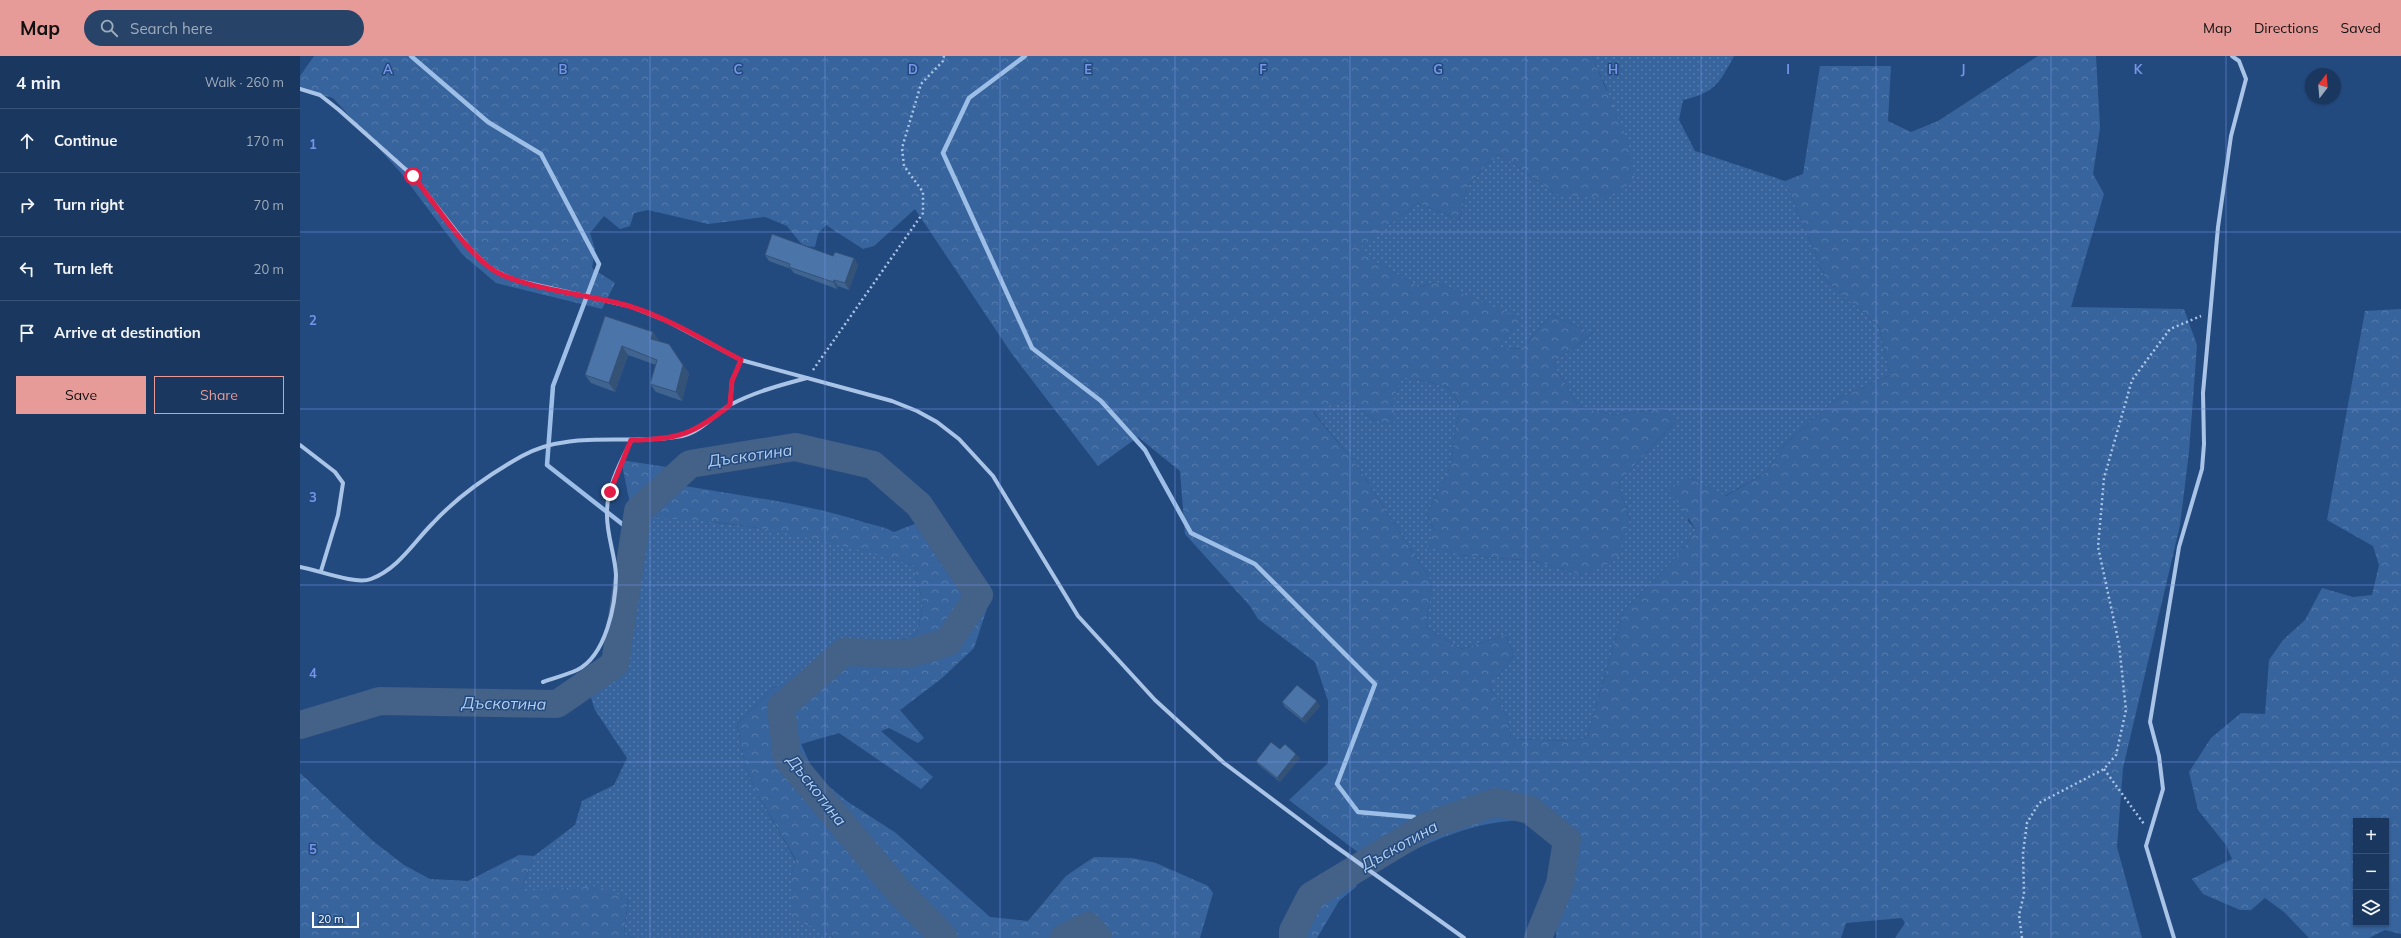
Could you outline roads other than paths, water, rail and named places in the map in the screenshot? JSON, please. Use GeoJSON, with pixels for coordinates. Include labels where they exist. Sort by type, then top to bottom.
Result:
{"type":"FeatureCollection","features":[{"type":"Feature","properties":{"kind":"street"},"geometry":{"type":"LineString","coordinates":[[2174,938],[2146,846],[2163,789],[2159,756],[2150,722],[2152,704],[2161,668],[2179,547],[2202,470],[2204,444],[2203,393],[2210,312],[2225,179],[2232,136],[2246,80],[2239,61],[2232,56]]}},
{"type":"Feature","properties":{"kind":"street"},"geometry":{"type":"LineString","coordinates":[[300,89],[320,95],[413,176],[470,249],[490,268],[515,280],[629,306],[667,322],[741,360],[892,401],[917,411],[937,422],[959,440],[993,476],[1078,616],[1155,700],[1224,763],[1356,861],[1464,938]]}},
{"type":"Feature","properties":{"kind":"street"},"geometry":{"type":"LineString","coordinates":[[730,405],[732,381],[741,360]]}},
{"type":"Feature","properties":{"kind":"street"},"geometry":{"type":"LineString","coordinates":[[300,567],[353,580],[370,580],[401,560],[433,522],[485,478],[523,455],[552,444],[574,441],[652,440],[684,436],[706,424],[730,405],[768,388],[807,378]]}},
{"type":"Feature","properties":{"kind":"street"},"geometry":{"type":"LineString","coordinates":[[543,682],[578,670],[588,662],[600,646],[608,627],[616,575],[606,513],[616,473],[631,440]]}},
{"type":"Feature","properties":{"kind":"street"},"geometry":{"type":"LineString","coordinates":[[300,445],[335,472],[343,483],[338,515],[321,571]]}},
{"type":"Feature","properties":{"kind":"waterway"},"geometry":{"type":"LineString","coordinates":[[411,56],[488,122],[541,154],[599,264],[553,386],[547,465],[635,534]]}},
{"type":"Feature","properties":{"kind":"waterway"},"geometry":{"type":"LineString","coordinates":[[1025,56],[969,98],[943,153],[1032,348],[1101,401],[1145,450],[1191,533],[1255,564],[1375,684],[1337,784],[1358,812],[1414,817],[1427,826]]}},
{"type":"Feature","properties":{"kind":"waterway","name":"Дъскотина"},"geometry":{"type":"LineString","coordinates":[[300,725],[380,701],[557,704],[615,664],[638,511],[690,464],[795,447],[873,465],[919,505],[979,595],[948,642],[908,654],[844,652],[781,707],[787,758],[895,887],[944,938]]}},
{"type":"Feature","properties":{"kind":"waterway","name":"Дъскотина"},"geometry":{"type":"LineString","coordinates":[[1293,938],[1293,931],[1311,896],[1427,826],[1496,802],[1530,810],[1567,840],[1560,884],[1538,938]]}},
{"type":"Feature","properties":{"kind":"waterway","name":"Дъскотина"},"geometry":{"type":"LineString","coordinates":[[1064,938],[1088,926],[1098,938]]}}]}
